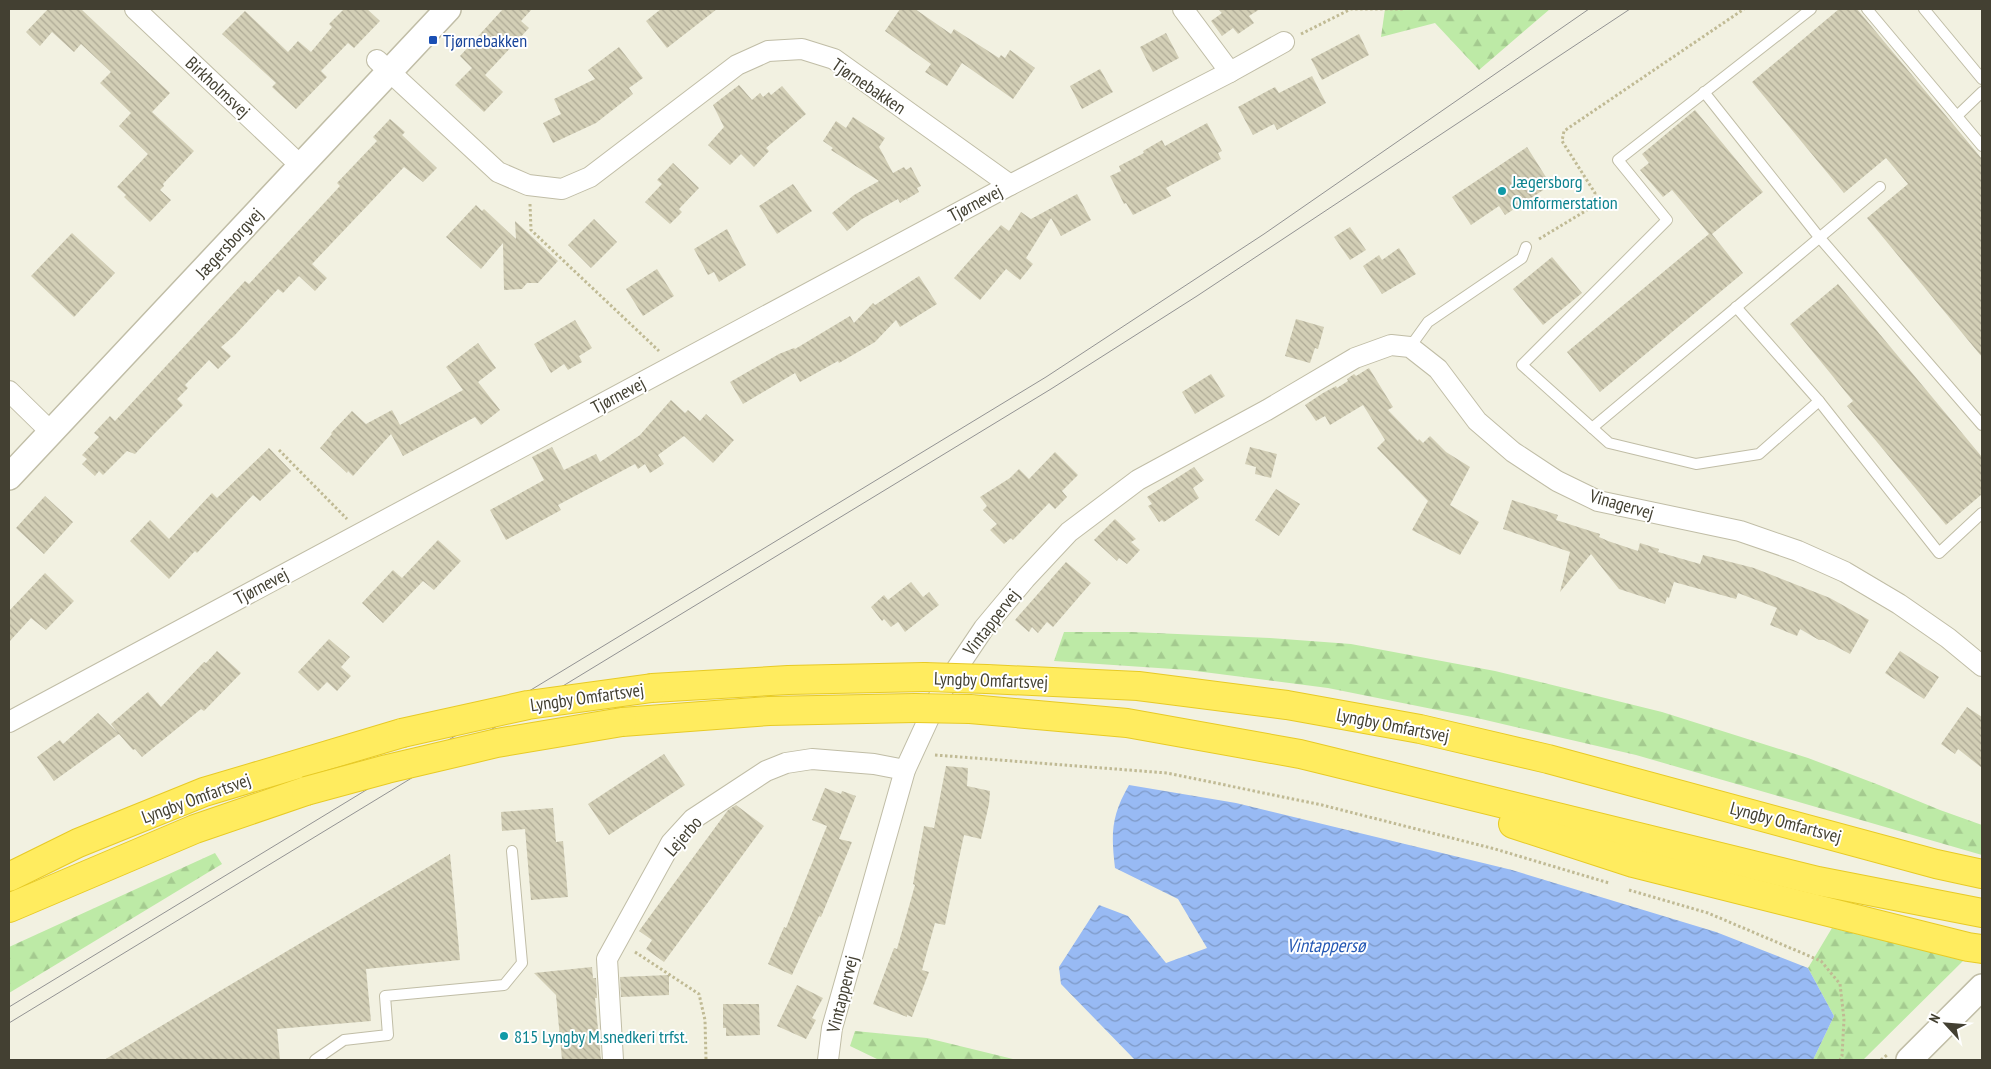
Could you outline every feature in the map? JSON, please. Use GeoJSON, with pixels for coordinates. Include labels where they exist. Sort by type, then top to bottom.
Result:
{"type":"FeatureCollection","features":[{"type":"Feature","properties":{"kind":"highway","name":"Lyngby Omfartsvej"},"geometry":{"type":"LineString","coordinates":[[9,877],[78,843],[204,792],[402,733],[528,705],[652,688],[788,680],[924,677],[1138,686],[1287,705],[1420,729],[1548,760],[1936,864],[1982,874]]}},
{"type":"Feature","properties":{"kind":"highway","name":"Lyngby Omfartsvej"},"geometry":{"type":"LineString","coordinates":[[9,908],[195,829],[306,791],[386,769],[497,743],[622,722],[769,712],[915,708],[970,709],[1127,723],[1300,754],[1818,881],[1982,913]]}},
{"type":"Feature","properties":{"kind":"highway"},"geometry":{"type":"LineString","coordinates":[[1300,754],[1632,863],[1968,947],[1982,948]]}},
{"type":"Feature","properties":{"kind":"street","name":"Birkholmsvej"},"geometry":{"type":"LineString","coordinates":[[135,9],[295,160]]}},
{"type":"Feature","properties":{"kind":"street","name":"Jægersborgvej"},"geometry":{"type":"LineString","coordinates":[[384,66],[426,9]]}},
{"type":"Feature","properties":{"kind":"street","name":"Jægersborgvej"},"geometry":{"type":"LineString","coordinates":[[9,478],[46,426],[384,66],[448,9]]}},
{"type":"Feature","properties":{"kind":"street"},"geometry":{"type":"LineString","coordinates":[[1184,9],[1230,72]]}},
{"type":"Feature","properties":{"kind":"street","name":"Tjørnevej"},"geometry":{"type":"LineString","coordinates":[[9,722],[1010,185],[1230,72],[1284,42]]}},
{"type":"Feature","properties":{"kind":"street","name":"Tjørnebakken"},"geometry":{"type":"LineString","coordinates":[[384,66],[498,172],[528,185],[562,189],[590,178],[736,65],[768,51],[802,49],[834,59],[1010,185]]}},
{"type":"Feature","properties":{"kind":"street","name":"Vintappervej"},"geometry":{"type":"LineString","coordinates":[[828,1060],[834,1019],[908,762],[941,692],[984,628],[1025,579],[1069,532],[1138,480],[1267,410],[1355,358],[1391,345],[1410,348]]}},
{"type":"Feature","properties":{"kind":"street","name":"Vinagervej"},"geometry":{"type":"LineString","coordinates":[[1410,348],[1438,368],[1477,421],[1513,452],[1557,481],[1598,501],[1740,531],[1798,551],[1845,572],[1899,604],[1948,638],[1982,666]]}},
{"type":"Feature","properties":{"kind":"street"},"geometry":{"type":"LineString","coordinates":[[9,391],[46,426]]}},
{"type":"Feature","properties":{"kind":"street","name":"Jægersborgvej"},"geometry":{"type":"LineString","coordinates":[[9,454],[46,426]]}},
{"type":"Feature","properties":{"kind":"street","name":"Lejerbo"},"geometry":{"type":"LineString","coordinates":[[613,1060],[607,958],[672,843],[693,819],[766,771],[786,763],[812,759],[874,764],[908,762]]}},
{"type":"Feature","properties":{"kind":"street"},"geometry":{"type":"LineString","coordinates":[[1909,1060],[1974,995]]}},
{"type":"Feature","properties":{"kind":"lane"},"geometry":{"type":"LineString","coordinates":[[1811,9],[1618,160],[1667,220],[1522,365],[1609,443],[1696,464],[1759,454],[1819,401]]}},
{"type":"Feature","properties":{"kind":"lane"},"geometry":{"type":"LineString","coordinates":[[1867,9],[1982,146]]}},
{"type":"Feature","properties":{"kind":"lane"},"geometry":{"type":"LineString","coordinates":[[1924,9],[1982,79]]}},
{"type":"Feature","properties":{"kind":"lane"},"geometry":{"type":"LineString","coordinates":[[1704,92],[1819,237],[1982,425]]}},
{"type":"Feature","properties":{"kind":"lane"},"geometry":{"type":"LineString","coordinates":[[1957,116],[1982,92]]}},
{"type":"Feature","properties":{"kind":"lane"},"geometry":{"type":"LineString","coordinates":[[1592,428],[1880,187]]}},
{"type":"Feature","properties":{"kind":"lane"},"geometry":{"type":"LineString","coordinates":[[1410,348],[1428,322],[1522,258],[1526,247]]}},
{"type":"Feature","properties":{"kind":"lane"},"geometry":{"type":"LineString","coordinates":[[1736,307],[1819,401],[1939,553],[1982,513]]}},
{"type":"Feature","properties":{"kind":"lane"},"geometry":{"type":"LineString","coordinates":[[315,1060],[344,1040],[388,1035],[385,996],[504,985],[522,963],[512,851]]}},
{"type":"Feature","properties":{"kind":"path"},"geometry":{"type":"LineString","coordinates":[[1284,42],[1351,9],[1404,9]]}},
{"type":"Feature","properties":{"kind":"path"},"geometry":{"type":"LineString","coordinates":[[1526,247],[1592,207],[1595,193],[1562,141],[1564,131],[1744,9]]}},
{"type":"Feature","properties":{"kind":"path"},"geometry":{"type":"LineString","coordinates":[[528,185],[531,230],[674,365]]}},
{"type":"Feature","properties":{"kind":"path"},"geometry":{"type":"LineString","coordinates":[[279,450],[361,533]]}},
{"type":"Feature","properties":{"kind":"path"},"geometry":{"type":"LineString","coordinates":[[908,762],[1167,773],[1332,807],[1495,849],[1615,885]]}},
{"type":"Feature","properties":{"kind":"path"},"geometry":{"type":"LineString","coordinates":[[1624,888],[1708,913],[1821,961],[1840,984],[1844,1019],[1842,1056],[1840,1060]]}},
{"type":"Feature","properties":{"kind":"path"},"geometry":{"type":"LineString","coordinates":[[617,941],[699,994],[705,1020],[706,1060]]}},
{"type":"Feature","properties":{"kind":"green space"},"geometry":{"type":"Polygon","coordinates":[[[1385,9],[1550,9],[1479,70],[1435,23],[1381,37],[1385,9]]]}},
{"type":"Feature","properties":{"kind":"green space"},"geometry":{"type":"Polygon","coordinates":[[[1064,632],[1131,632],[1270,638],[1351,644],[1495,671],[1662,712],[1808,758],[1982,825],[1982,855],[1636,755],[1477,718],[1328,688],[1188,670],[1054,661],[1064,632]]]}},
{"type":"Feature","properties":{"kind":"green space"},"geometry":{"type":"Polygon","coordinates":[[[215,853],[222,864],[9,993],[9,947],[215,853]]]}},
{"type":"Feature","properties":{"kind":"green space"},"geometry":{"type":"Polygon","coordinates":[[[1832,928],[1964,960],[1863,1060],[1813,1060],[1834,1016],[1808,968],[1832,928]]]}},
{"type":"Feature","properties":{"kind":"green space"},"geometry":{"type":"Polygon","coordinates":[[[855,1031],[927,1038],[1017,1060],[879,1060],[850,1046],[855,1031]]]}},
{"type":"Feature","properties":{"kind":"water","name":"Vintappersø"},"geometry":{"type":"Polygon","coordinates":[[[1129,785],[1236,803],[1512,870],[1716,932],[1808,968],[1834,1016],[1813,1060],[1135,1060],[1061,984],[1059,967],[1099,905],[1128,916],[1166,963],[1207,948],[1178,899],[1115,868],[1114,825],[1119,806],[1129,785]]]}},
{"type":"Feature","properties":{"kind":"building"},"geometry":{"type":"Polygon","coordinates":[[[48,9],[81,9],[170,93],[152,112],[194,151],[163,184],[164,186],[160,190],[171,200],[150,222],[124,197],[126,195],[117,187],[148,154],[119,126],[131,113],[100,83],[111,72],[81,44],[74,52],[52,32],[40,46],[26,32],[48,9]]]}},
{"type":"Feature","properties":{"kind":"building"},"geometry":{"type":"Polygon","coordinates":[[[344,9],[367,9],[380,21],[354,48],[348,43],[321,71],[327,77],[296,109],[272,87],[276,83],[222,34],[245,11],[288,52],[298,41],[311,52],[332,27],[329,24],[344,9]]]}},
{"type":"Feature","properties":{"kind":"building"},"geometry":{"type":"Polygon","coordinates":[[[503,9],[532,9],[521,21],[529,28],[485,75],[503,92],[484,112],[455,85],[472,68],[460,56],[503,9]]]}},
{"type":"Feature","properties":{"kind":"building"},"geometry":{"type":"Polygon","coordinates":[[[661,9],[717,9],[667,48],[646,21],[661,9]]]}},
{"type":"Feature","properties":{"kind":"building"},"geometry":{"type":"Polygon","coordinates":[[[900,9],[915,9],[951,34],[954,29],[999,58],[1001,55],[1005,58],[1010,50],[1035,68],[1013,99],[962,63],[947,86],[925,72],[931,64],[885,31],[900,9]]]}},
{"type":"Feature","properties":{"kind":"building"},"geometry":{"type":"Polygon","coordinates":[[[1218,9],[1260,9],[1249,16],[1254,23],[1238,34],[1233,28],[1222,36],[1211,21],[1222,13],[1218,9]]]}},
{"type":"Feature","properties":{"kind":"building"},"geometry":{"type":"Polygon","coordinates":[[[1839,9],[1857,9],[1982,159],[1982,357],[1867,218],[1908,184],[1886,158],[1844,193],[1752,82],[1839,9]]]}},
{"type":"Feature","properties":{"kind":"building"},"geometry":{"type":"Polygon","coordinates":[[[1166,33],[1179,58],[1153,72],[1140,47],[1166,33]]]}},
{"type":"Feature","properties":{"kind":"building"},"geometry":{"type":"Polygon","coordinates":[[[1359,34],[1369,55],[1322,80],[1311,59],[1359,34]]]}},
{"type":"Feature","properties":{"kind":"building"},"geometry":{"type":"Polygon","coordinates":[[[619,47],[643,78],[629,88],[633,94],[596,123],[553,143],[543,123],[561,114],[554,99],[595,79],[588,70],[619,47]]]}},
{"type":"Feature","properties":{"kind":"building"},"geometry":{"type":"Polygon","coordinates":[[[1100,69],[1113,92],[1082,109],[1070,86],[1100,69]]]}},
{"type":"Feature","properties":{"kind":"building"},"geometry":{"type":"Polygon","coordinates":[[[1312,76],[1326,103],[1277,130],[1274,124],[1253,135],[1238,107],[1275,87],[1279,93],[1312,76]]]}},
{"type":"Feature","properties":{"kind":"building"},"geometry":{"type":"Polygon","coordinates":[[[739,85],[752,100],[760,93],[763,97],[769,92],[771,95],[782,86],[806,114],[766,148],[769,151],[754,167],[741,154],[730,165],[708,145],[724,127],[713,105],[739,85]]]}},
{"type":"Feature","properties":{"kind":"building"},"geometry":{"type":"Polygon","coordinates":[[[1695,110],[1763,192],[1712,234],[1743,273],[1600,392],[1567,352],[1709,234],[1672,190],[1663,197],[1640,170],[1649,163],[1642,154],[1695,110]]]}},
{"type":"Feature","properties":{"kind":"building"},"geometry":{"type":"Polygon","coordinates":[[[853,117],[885,138],[879,147],[893,173],[904,167],[906,170],[911,167],[921,186],[917,188],[919,192],[907,199],[908,201],[906,199],[900,203],[898,199],[862,219],[847,231],[832,213],[854,195],[879,181],[831,150],[833,148],[823,141],[836,121],[846,128],[853,117]]]}},
{"type":"Feature","properties":{"kind":"building"},"geometry":{"type":"Polygon","coordinates":[[[390,119],[405,132],[402,135],[437,168],[423,182],[404,167],[312,264],[327,278],[315,291],[299,276],[283,293],[278,289],[234,336],[221,347],[231,356],[218,369],[209,360],[185,385],[188,388],[177,399],[183,405],[135,454],[127,451],[103,475],[99,471],[95,476],[82,464],[87,459],[82,455],[99,437],[94,433],[110,416],[115,421],[245,281],[249,284],[340,186],[337,183],[377,141],[373,137],[390,119]]]}},
{"type":"Feature","properties":{"kind":"building"},"geometry":{"type":"Polygon","coordinates":[[[1207,123],[1222,151],[1218,153],[1221,159],[1166,188],[1171,196],[1133,215],[1126,203],[1124,204],[1110,176],[1121,171],[1119,166],[1144,153],[1143,151],[1162,140],[1165,146],[1207,123]]]}},
{"type":"Feature","properties":{"kind":"building","name":"Jægersborg Omformerstation"},"geometry":{"type":"Polygon","coordinates":[[[1527,147],[1551,185],[1505,215],[1499,206],[1471,225],[1452,197],[1527,147]]]}},
{"type":"Feature","properties":{"kind":"building"},"geometry":{"type":"Polygon","coordinates":[[[673,163],[699,188],[679,209],[682,212],[670,224],[645,202],[662,184],[657,180],[673,163]]]}},
{"type":"Feature","properties":{"kind":"building"},"geometry":{"type":"Polygon","coordinates":[[[793,184],[812,211],[777,234],[759,206],[793,184]]]}},
{"type":"Feature","properties":{"kind":"building"},"geometry":{"type":"Polygon","coordinates":[[[1077,194],[1091,220],[1061,236],[1051,218],[1026,258],[1033,264],[1020,280],[1006,269],[980,300],[954,278],[1001,225],[1009,231],[1021,212],[1031,219],[1077,194]]]}},
{"type":"Feature","properties":{"kind":"building"},"geometry":{"type":"Polygon","coordinates":[[[476,205],[482,211],[484,209],[516,239],[515,221],[558,261],[538,283],[527,283],[522,289],[504,290],[503,243],[481,269],[446,237],[476,205]]]}},
{"type":"Feature","properties":{"kind":"building"},"geometry":{"type":"Polygon","coordinates":[[[594,219],[617,242],[591,268],[568,245],[594,219]]]}},
{"type":"Feature","properties":{"kind":"building"},"geometry":{"type":"Polygon","coordinates":[[[1350,227],[1366,250],[1350,260],[1334,237],[1350,227]]]}},
{"type":"Feature","properties":{"kind":"building"},"geometry":{"type":"Polygon","coordinates":[[[727,229],[746,265],[719,282],[714,272],[708,275],[694,249],[727,229]]]}},
{"type":"Feature","properties":{"kind":"building"},"geometry":{"type":"Polygon","coordinates":[[[72,233],[115,273],[74,317],[31,276],[72,233]]]}},
{"type":"Feature","properties":{"kind":"building"},"geometry":{"type":"Polygon","coordinates":[[[1399,248],[1416,274],[1382,294],[1363,266],[1379,255],[1382,260],[1399,248]]]}},
{"type":"Feature","properties":{"kind":"building"},"geometry":{"type":"Polygon","coordinates":[[[1552,257],[1582,293],[1543,325],[1513,289],[1552,257]]]}},
{"type":"Feature","properties":{"kind":"building"},"geometry":{"type":"Polygon","coordinates":[[[657,269],[674,296],[643,316],[626,289],[657,269]]]}},
{"type":"Feature","properties":{"kind":"building"},"geometry":{"type":"Polygon","coordinates":[[[919,276],[937,304],[900,327],[896,320],[875,342],[839,363],[838,361],[800,382],[795,373],[743,404],[730,382],[779,354],[795,349],[850,316],[854,323],[873,303],[875,305],[919,276]]]}},
{"type":"Feature","properties":{"kind":"building"},"geometry":{"type":"Polygon","coordinates":[[[1838,284],[1982,457],[1982,494],[1946,525],[1847,406],[1853,401],[1790,324],[1838,284]]]}},
{"type":"Feature","properties":{"kind":"building"},"geometry":{"type":"Polygon","coordinates":[[[1296,319],[1324,327],[1318,349],[1315,348],[1310,363],[1285,356],[1296,319]]]}},
{"type":"Feature","properties":{"kind":"building"},"geometry":{"type":"Polygon","coordinates":[[[575,320],[592,348],[579,356],[582,362],[568,370],[564,364],[551,373],[534,344],[575,320]]]}},
{"type":"Feature","properties":{"kind":"building"},"geometry":{"type":"Polygon","coordinates":[[[478,343],[496,368],[478,382],[500,410],[481,425],[475,417],[403,456],[391,434],[353,476],[348,471],[347,473],[320,448],[352,411],[366,424],[392,410],[400,425],[463,390],[446,367],[478,343]]]}},
{"type":"Feature","properties":{"kind":"building"},"geometry":{"type":"Polygon","coordinates":[[[1369,368],[1393,407],[1388,410],[1418,441],[1419,439],[1423,443],[1430,436],[1446,452],[1470,467],[1450,505],[1479,522],[1460,555],[1412,530],[1428,501],[1377,448],[1385,440],[1363,405],[1330,425],[1325,416],[1316,421],[1305,405],[1336,386],[1337,388],[1348,381],[1347,379],[1354,374],[1356,376],[1369,368]]]}},
{"type":"Feature","properties":{"kind":"building"},"geometry":{"type":"Polygon","coordinates":[[[1211,374],[1225,396],[1195,414],[1182,392],[1211,374]]]}},
{"type":"Feature","properties":{"kind":"building"},"geometry":{"type":"Polygon","coordinates":[[[671,400],[685,413],[688,410],[700,421],[706,414],[734,440],[713,463],[684,436],[658,455],[664,464],[650,473],[645,464],[638,469],[635,464],[558,505],[561,510],[506,540],[490,510],[544,480],[532,457],[552,447],[564,470],[596,454],[600,462],[640,435],[671,400]]]}},
{"type":"Feature","properties":{"kind":"building"},"geometry":{"type":"Polygon","coordinates":[[[1250,447],[1277,454],[1271,478],[1255,474],[1256,467],[1245,464],[1250,447]]]}},
{"type":"Feature","properties":{"kind":"building"},"geometry":{"type":"Polygon","coordinates":[[[269,448],[291,471],[260,501],[253,495],[169,579],[130,541],[150,520],[169,539],[212,493],[217,498],[269,448]]]}},
{"type":"Feature","properties":{"kind":"building"},"geometry":{"type":"Polygon","coordinates":[[[1055,452],[1078,475],[1062,491],[1067,497],[1055,509],[1049,503],[1013,540],[1011,538],[1004,544],[990,530],[997,524],[983,510],[987,506],[980,497],[1010,478],[1019,469],[1029,479],[1055,452]]]}},
{"type":"Feature","properties":{"kind":"building"},"geometry":{"type":"Polygon","coordinates":[[[1194,467],[1204,480],[1193,488],[1199,498],[1164,522],[1162,520],[1159,522],[1148,506],[1152,504],[1147,497],[1194,467]]]}},
{"type":"Feature","properties":{"kind":"building"},"geometry":{"type":"Polygon","coordinates":[[[1276,489],[1300,504],[1279,536],[1255,520],[1276,489]]]}},
{"type":"Feature","properties":{"kind":"building"},"geometry":{"type":"Polygon","coordinates":[[[45,496],[73,522],[44,554],[16,528],[45,496]]]}},
{"type":"Feature","properties":{"kind":"building"},"geometry":{"type":"Polygon","coordinates":[[[1512,500],[1558,515],[1556,520],[1600,534],[1599,537],[1638,551],[1640,543],[1659,549],[1658,552],[1700,564],[1703,555],[1754,568],[1830,598],[1869,620],[1850,654],[1800,629],[1797,636],[1770,625],[1777,608],[1738,593],[1736,599],[1674,582],[1665,604],[1619,589],[1591,554],[1560,592],[1570,552],[1503,529],[1512,500]]]}},
{"type":"Feature","properties":{"kind":"building"},"geometry":{"type":"Polygon","coordinates":[[[1115,519],[1136,539],[1131,542],[1140,550],[1127,564],[1119,558],[1117,561],[1094,540],[1115,519]]]}},
{"type":"Feature","properties":{"kind":"building"},"geometry":{"type":"Polygon","coordinates":[[[438,540],[461,561],[434,590],[423,581],[383,623],[362,603],[393,570],[402,578],[438,540]]]}},
{"type":"Feature","properties":{"kind":"building"},"geometry":{"type":"Polygon","coordinates":[[[1066,562],[1091,583],[1053,627],[1047,622],[1038,633],[1032,627],[1029,632],[1015,620],[1066,562]]]}},
{"type":"Feature","properties":{"kind":"building"},"geometry":{"type":"Polygon","coordinates":[[[45,573],[74,601],[46,630],[31,618],[9,642],[9,611],[45,573]]]}},
{"type":"Feature","properties":{"kind":"building"},"geometry":{"type":"Polygon","coordinates":[[[911,582],[923,597],[929,592],[939,605],[905,632],[898,622],[891,627],[884,619],[882,621],[871,607],[884,595],[888,600],[911,582]]]}},
{"type":"Feature","properties":{"kind":"building"},"geometry":{"type":"Polygon","coordinates":[[[329,639],[350,657],[341,667],[351,676],[337,691],[327,682],[318,691],[298,672],[329,639]]]}},
{"type":"Feature","properties":{"kind":"building"},"geometry":{"type":"Polygon","coordinates":[[[217,651],[241,673],[204,711],[201,709],[142,757],[119,734],[54,781],[37,757],[60,740],[63,744],[98,713],[118,733],[111,724],[148,692],[161,707],[217,651]]]}},
{"type":"Feature","properties":{"kind":"building"},"geometry":{"type":"Polygon","coordinates":[[[1900,651],[1939,677],[1924,699],[1885,673],[1900,651]]]}},
{"type":"Feature","properties":{"kind":"building"},"geometry":{"type":"Polygon","coordinates":[[[1967,707],[1982,717],[1982,768],[1958,749],[1955,754],[1941,744],[1967,707]]]}},
{"type":"Feature","properties":{"kind":"building"},"geometry":{"type":"Polygon","coordinates":[[[664,754],[685,785],[609,835],[588,804],[664,754]]]}},
{"type":"Feature","properties":{"kind":"building"},"geometry":{"type":"Polygon","coordinates":[[[946,766],[968,768],[967,786],[990,791],[989,804],[981,839],[964,835],[945,925],[935,923],[922,970],[929,972],[912,1017],[907,1015],[907,1017],[873,1004],[894,948],[897,949],[915,885],[913,884],[924,826],[934,828],[946,766]]]}},
{"type":"Feature","properties":{"kind":"building"},"geometry":{"type":"Polygon","coordinates":[[[825,788],[841,794],[842,791],[856,796],[839,839],[852,842],[821,917],[819,916],[792,975],[768,964],[784,927],[786,928],[827,826],[812,820],[825,788]]]}},
{"type":"Feature","properties":{"kind":"building"},"geometry":{"type":"Polygon","coordinates":[[[736,805],[764,826],[664,962],[646,949],[652,940],[639,931],[728,810],[736,805]]]}},
{"type":"Feature","properties":{"kind":"building"},"geometry":{"type":"Polygon","coordinates":[[[553,808],[556,842],[563,841],[568,897],[531,900],[525,829],[502,831],[501,812],[553,808]]]}},
{"type":"Feature","properties":{"kind":"building"},"geometry":{"type":"Polygon","coordinates":[[[450,854],[460,960],[366,969],[371,1021],[277,1029],[280,1060],[104,1060],[450,854]]]}},
{"type":"Feature","properties":{"kind":"building"},"geometry":{"type":"Polygon","coordinates":[[[592,967],[593,978],[596,978],[597,998],[595,998],[601,1060],[562,1060],[556,995],[534,973],[592,967]]]}},
{"type":"Feature","properties":{"kind":"building"},"geometry":{"type":"Polygon","coordinates":[[[669,975],[669,995],[621,997],[620,977],[669,975]]]}},
{"type":"Feature","properties":{"kind":"building"},"geometry":{"type":"Polygon","coordinates":[[[797,985],[823,998],[812,1018],[816,1020],[806,1039],[777,1026],[797,985]]]}},
{"type":"Feature","properties":{"kind":"building"},"geometry":{"type":"Polygon","coordinates":[[[723,1004],[759,1004],[760,1035],[726,1036],[726,1028],[723,1028],[723,1004]]]}},
{"type":"Feature","properties":{"kind":"tram line"},"geometry":{"type":"LineString","coordinates":[[9,1007],[1046,377],[1264,234],[1589,9]]}},
{"type":"Feature","properties":{"kind":"tram line"},"geometry":{"type":"LineString","coordinates":[[9,1023],[1051,389],[1197,296],[1630,9]]}},
{"type":"Feature","properties":{"kind":"place","name":"Tjørnebakken"},"geometry":{"type":"Point","coordinates":[433,40]}},
{"type":"Feature","properties":{"kind":"place","name":"Jægersborg Omformerstation"},"geometry":{"type":"Point","coordinates":[1502,191]}},
{"type":"Feature","properties":{"kind":"place","name":"815 Lyngby M.snedkeri trfst."},"geometry":{"type":"Point","coordinates":[504,1036]}}]}
